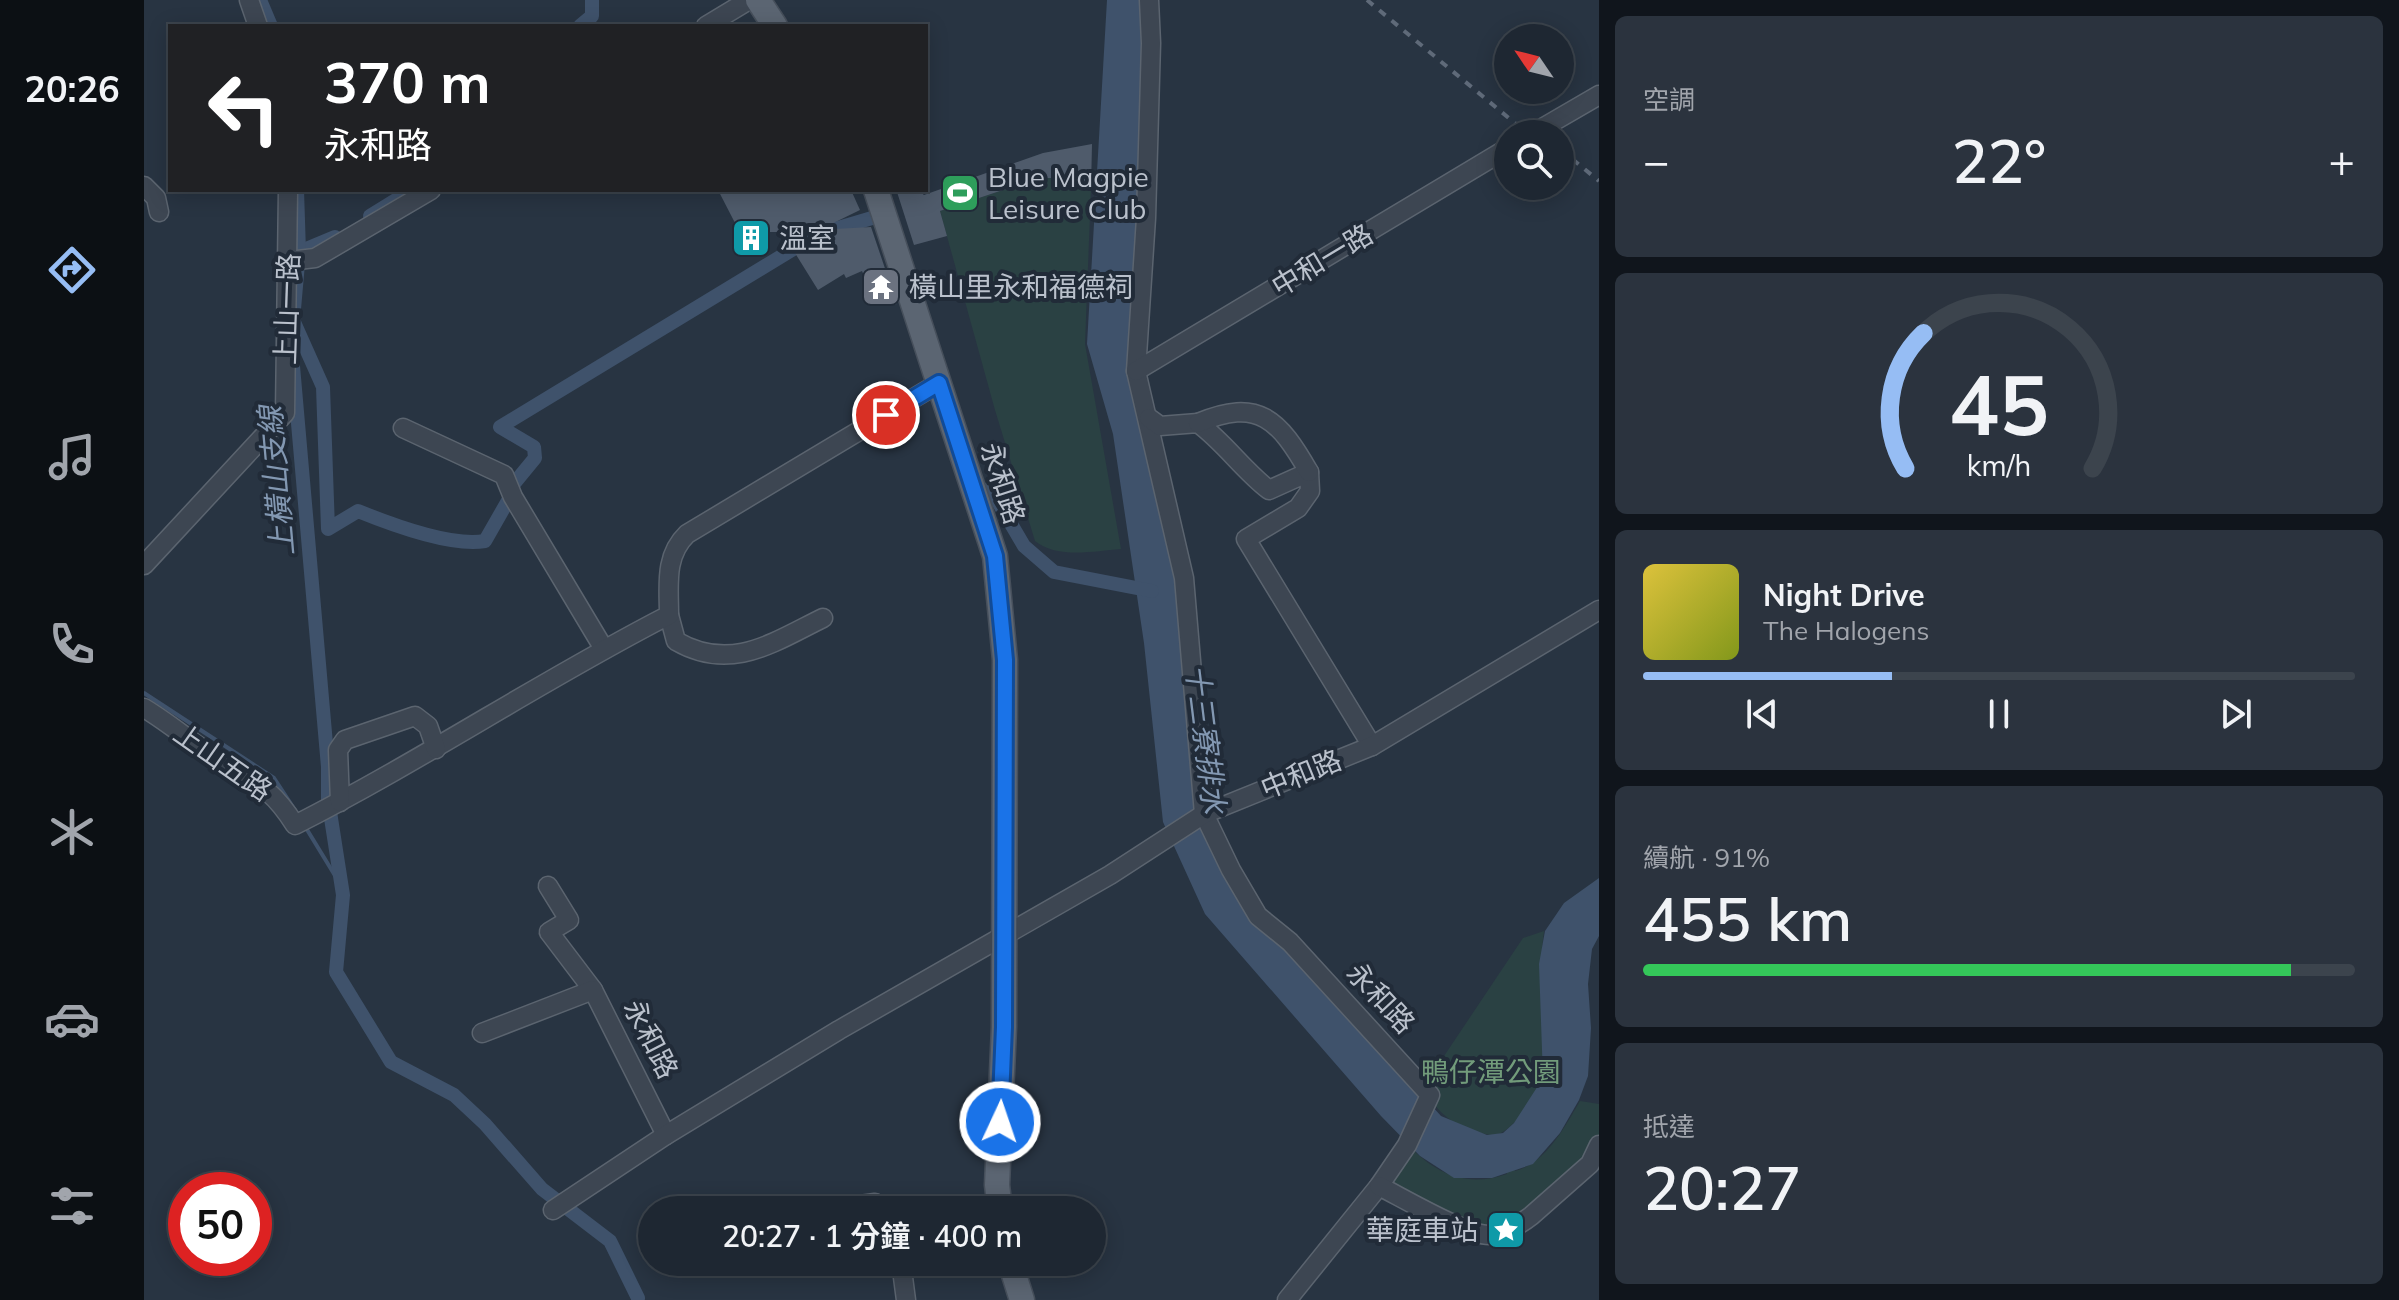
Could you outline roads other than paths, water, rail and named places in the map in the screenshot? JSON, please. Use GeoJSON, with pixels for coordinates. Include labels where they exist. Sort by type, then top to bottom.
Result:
{"type":"FeatureCollection","features":[{"type":"Feature","properties":{"kind":"main road"},"geometry":{"type":"LineString","coordinates":[[758,0],[774,24]]}},
{"type":"Feature","properties":{"kind":"main road","name":"永和路"},"geometry":{"type":"LineString","coordinates":[[877,192],[995,556],[1005,660],[1004,1027],[998,1196]]}},
{"type":"Feature","properties":{"kind":"main road"},"geometry":{"type":"LineString","coordinates":[[1014,1276],[1022,1300]]}},
{"type":"Feature","properties":{"kind":"street"},"geometry":{"type":"LineString","coordinates":[[709,24],[749,0]]}},
{"type":"Feature","properties":{"kind":"street"},"geometry":{"type":"LineString","coordinates":[[1149,0],[1151,43],[1146,202],[1136,371],[1184,578],[1202,815]]}},
{"type":"Feature","properties":{"kind":"street"},"geometry":{"type":"LineString","coordinates":[[254,1],[258,24]]}},
{"type":"Feature","properties":{"kind":"street"},"geometry":{"type":"LineString","coordinates":[[1556,120],[1599,95]]}},
{"type":"Feature","properties":{"kind":"street","name":"中和一路"},"geometry":{"type":"LineString","coordinates":[[1136,371],[1494,156]]}},
{"type":"Feature","properties":{"kind":"street"},"geometry":{"type":"LineString","coordinates":[[144,186],[156,198],[159,212]]}},
{"type":"Feature","properties":{"kind":"street","name":"上山一路"},"geometry":{"type":"LineString","coordinates":[[144,565],[285,413],[291,261],[288,192]]}},
{"type":"Feature","properties":{"kind":"street"},"geometry":{"type":"LineString","coordinates":[[291,261],[315,258],[428,192]]}},
{"type":"Feature","properties":{"kind":"street"},"geometry":{"type":"LineString","coordinates":[[823,618],[775,645],[743,653],[695,652],[676,641],[669,615],[670,558],[676,545],[687,534],[939,383]]}},
{"type":"Feature","properties":{"kind":"street"},"geometry":{"type":"LineString","coordinates":[[1149,418],[1160,426],[1198,423],[1221,413],[1238,411],[1265,416],[1298,453],[1309,472],[1310,491],[1298,508],[1246,539],[1372,746]]}},
{"type":"Feature","properties":{"kind":"street"},"geometry":{"type":"LineString","coordinates":[[1198,423],[1222,441],[1244,471],[1269,490],[1309,472]]}},
{"type":"Feature","properties":{"kind":"street"},"geometry":{"type":"LineString","coordinates":[[403,428],[504,475],[511,492],[604,649]]}},
{"type":"Feature","properties":{"kind":"street","name":"中和路"},"geometry":{"type":"LineString","coordinates":[[1004,938],[1202,815],[1372,746],[1599,610]]}},
{"type":"Feature","properties":{"kind":"street"},"geometry":{"type":"LineString","coordinates":[[337,804],[604,649],[669,615]]}},
{"type":"Feature","properties":{"kind":"street","name":"上山五路"},"geometry":{"type":"LineString","coordinates":[[144,708],[218,759],[260,782],[280,801],[295,825],[337,804]]}},
{"type":"Feature","properties":{"kind":"street"},"geometry":{"type":"LineString","coordinates":[[337,804],[338,750],[345,740],[415,716],[428,726],[436,749]]}},
{"type":"Feature","properties":{"kind":"street","name":"永和路"},"geometry":{"type":"LineString","coordinates":[[1202,815],[1258,916],[1290,942],[1430,1095],[1407,1145],[1379,1186],[1287,1300]]}},
{"type":"Feature","properties":{"kind":"street"},"geometry":{"type":"LineString","coordinates":[[548,886],[569,920],[549,932],[593,990]]}},
{"type":"Feature","properties":{"kind":"street"},"geometry":{"type":"LineString","coordinates":[[553,1210],[666,1135],[839,1030],[1004,938]]}},
{"type":"Feature","properties":{"kind":"street","name":"永和路"},"geometry":{"type":"LineString","coordinates":[[482,1033],[593,990],[666,1135]]}},
{"type":"Feature","properties":{"kind":"street"},"geometry":{"type":"LineString","coordinates":[[1379,1186],[1465,1229],[1490,1235],[1522,1223],[1531,1216],[1590,1164],[1599,1145]]}},
{"type":"Feature","properties":{"kind":"street"},"geometry":{"type":"LineString","coordinates":[[903,1276],[906,1300]]}},
{"type":"Feature","properties":{"kind":"water"},"geometry":{"type":"Polygon","coordinates":[[[1107,0],[1143,0],[1147,43],[1132,372],[1180,578],[1196,806],[1288,946],[1441,1116],[1487,1135],[1503,1133],[1514,1123],[1543,1078],[1539,964],[1545,931],[1564,903],[1599,878],[1599,936],[1592,949],[1588,984],[1591,1028],[1588,1076],[1579,1100],[1560,1133],[1533,1164],[1492,1178],[1454,1178],[1420,1156],[1381,1116],[1205,914],[1163,822],[1144,643],[1113,434],[1087,344],[1107,0]]]}},
{"type":"Feature","properties":{"kind":"waterway","name":"上橫山支線"},"geometry":{"type":"LineString","coordinates":[[260,0],[270,24]]}},
{"type":"Feature","properties":{"kind":"waterway"},"geometry":{"type":"LineString","coordinates":[[582,24],[592,16],[592,0]]}},
{"type":"Feature","properties":{"kind":"waterway","name":"上橫山支線"},"geometry":{"type":"LineString","coordinates":[[294,309],[299,252],[297,192]]}},
{"type":"Feature","properties":{"kind":"waterway"},"geometry":{"type":"LineString","coordinates":[[370,216],[409,192]]}},
{"type":"Feature","properties":{"kind":"waterway"},"geometry":{"type":"LineString","coordinates":[[294,322],[323,387],[328,529],[358,511],[438,538],[485,541],[509,499],[512,486],[535,458],[534,447],[500,427],[818,234],[872,218]]}},
{"type":"Feature","properties":{"kind":"waterway"},"geometry":{"type":"LineString","coordinates":[[299,252],[335,237]]}},
{"type":"Feature","properties":{"kind":"waterway"},"geometry":{"type":"LineString","coordinates":[[293,366],[328,767],[328,799],[343,895],[336,972],[391,1062],[454,1095],[485,1124],[542,1189],[610,1241],[638,1298]]}},
{"type":"Feature","properties":{"kind":"waterway"},"geometry":{"type":"LineString","coordinates":[[990,488],[1024,546],[1054,572],[1152,591]]}},
{"type":"Feature","properties":{"kind":"waterway"},"geometry":{"type":"LineString","coordinates":[[144,693],[274,778],[295,810]]}},
{"type":"Feature","properties":{"kind":"waterway"},"geometry":{"type":"LineString","coordinates":[[306,828],[342,887]]}},
{"type":"Feature","properties":{"kind":"railway"},"geometry":{"type":"LineString","coordinates":[[1367,0],[1511,120]]}},
{"type":"Feature","properties":{"kind":"railway"},"geometry":{"type":"LineString","coordinates":[[1574,160],[1599,181]]}},
{"type":"Feature","properties":{"kind":"place","name":"Blue Magpie Leisure Club"},"geometry":{"type":"Point","coordinates":[960,193]}},
{"type":"Feature","properties":{"kind":"place","name":"溫室"},"geometry":{"type":"Point","coordinates":[751,238]}},
{"type":"Feature","properties":{"kind":"place","name":"橫山里永和福德祠"},"geometry":{"type":"Point","coordinates":[881,287]}},
{"type":"Feature","properties":{"kind":"place","name":"華庭車站"},"geometry":{"type":"Point","coordinates":[1506,1230]}},
{"type":"Feature","properties":{"kind":"water label","name":"十三寮排水"},"geometry":{"type":"Point","coordinates":[1205,739]}},
{"type":"Feature","properties":{"kind":"park label","name":"鴨仔潭公園"},"geometry":{"type":"Point","coordinates":[1491,1072]}}]}
